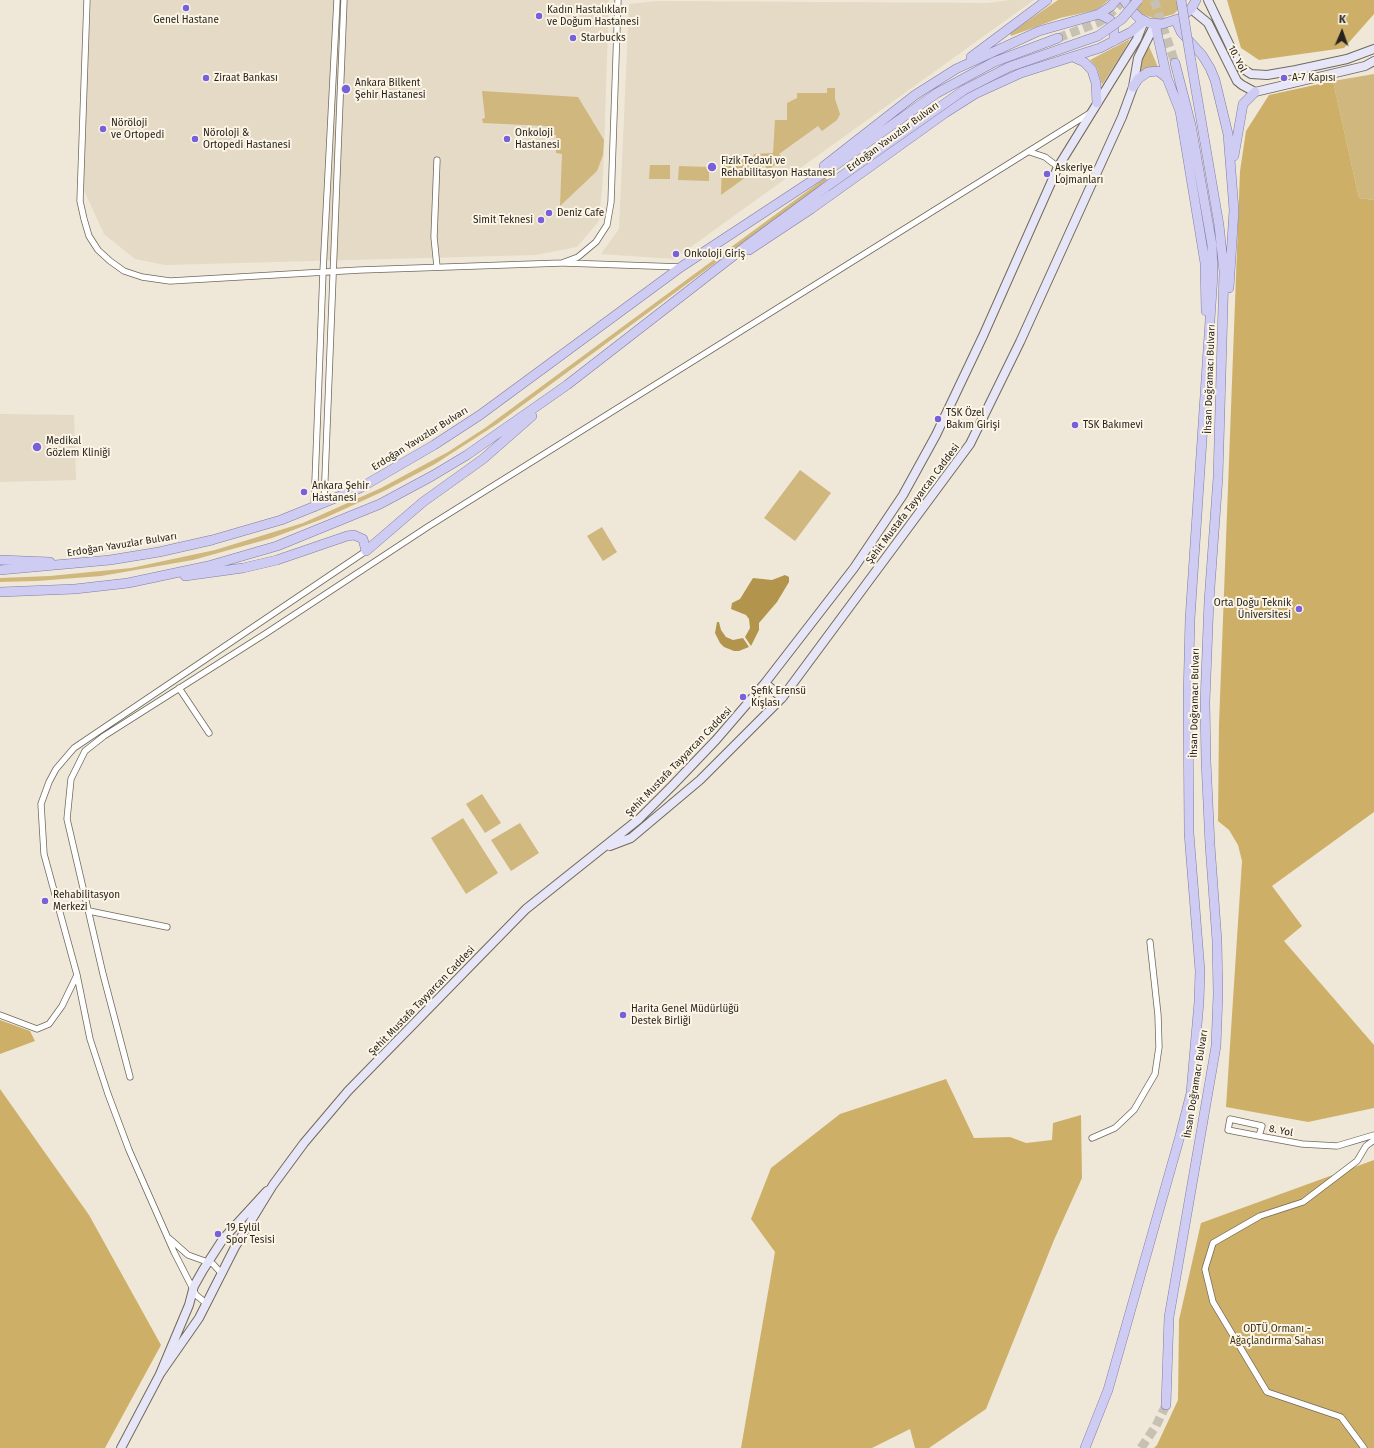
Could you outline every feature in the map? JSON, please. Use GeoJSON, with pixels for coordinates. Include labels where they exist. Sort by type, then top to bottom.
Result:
{"type":"FeatureCollection","features":[{"type":"Feature","properties":{"kind":"main road"},"geometry":{"type":"LineString","coordinates":[[956,69],[1047,0]]}},
{"type":"Feature","properties":{"kind":"main road","name":"Erdoğan Yavuzlar Bulvarı"},"geometry":{"type":"LineString","coordinates":[[774,206],[915,95],[956,69],[1039,31],[1099,14],[1111,6],[1116,0]]}},
{"type":"Feature","properties":{"kind":"main road"},"geometry":{"type":"LineString","coordinates":[[1124,0],[1135,14],[1144,21],[1155,24],[1176,21],[1191,9],[1196,0]]}},
{"type":"Feature","properties":{"kind":"main road","name":"Erdoğan Yavuzlar Bulvarı"},"geometry":{"type":"LineString","coordinates":[[0,592],[75,589],[128,583],[236,559],[277,546],[360,513],[438,473],[567,385],[755,239],[964,90],[1009,67],[1098,36],[1122,19],[1138,0]]}},
{"type":"Feature","properties":{"kind":"main road","name":"İhsan Doğramacı Bulvarı"},"geometry":{"type":"LineString","coordinates":[[1166,1405],[1169,1317],[1216,1046],[1217,941],[1210,844],[1205,702],[1209,600],[1218,477],[1222,393],[1224,272],[1222,245],[1181,0]]}},
{"type":"Feature","properties":{"kind":"main road","name":"10. Yol"},"geometry":{"type":"LineString","coordinates":[[1208,0],[1240,67],[1251,74],[1267,75],[1296,70],[1347,59],[1374,49]]}},
{"type":"Feature","properties":{"kind":"main road","name":"10. Yol"},"geometry":{"type":"LineString","coordinates":[[1191,9],[1208,23],[1237,81],[1248,89],[1256,92]]}},
{"type":"Feature","properties":{"kind":"main road"},"geometry":{"type":"LineString","coordinates":[[1099,14],[1109,18],[1114,24],[1114,42]]}},
{"type":"Feature","properties":{"kind":"main road","name":"Erdoğan Yavuzlar Bulvarı"},"geometry":{"type":"LineString","coordinates":[[700,281],[812,209],[945,113],[975,94],[1021,73],[1073,57],[1114,42],[1131,32],[1144,21]]}},
{"type":"Feature","properties":{"kind":"main road","name":"Şehit Mustafa Tayyarcan Caddesi"},"geometry":{"type":"LineString","coordinates":[[160,1374],[186,1340],[207,1304],[235,1247],[273,1185],[304,1143],[348,1092],[526,909],[639,819],[716,740],[765,683],[854,568],[903,495],[954,400],[1058,167],[1090,112],[1137,39],[1144,21]]}},
{"type":"Feature","properties":{"kind":"main road"},"geometry":{"type":"LineString","coordinates":[[1176,21],[1181,32],[1202,55],[1215,80],[1228,134],[1232,169],[1233,246],[1222,393]]}},
{"type":"Feature","properties":{"kind":"main road"},"geometry":{"type":"LineString","coordinates":[[1155,24],[1167,78],[1180,111],[1204,256],[1207,380]]}},
{"type":"Feature","properties":{"kind":"main road","name":"Şehit Mustafa Tayyarcan Caddesi"},"geometry":{"type":"LineString","coordinates":[[603,849],[631,838],[643,829],[706,775],[782,698],[965,450],[978,430],[1020,342],[1112,138],[1132,87],[1138,58],[1155,24]]}},
{"type":"Feature","properties":{"kind":"main road","name":"Erdoğan Yavuzlar Bulvarı"},"geometry":{"type":"LineString","coordinates":[[0,570],[65,565],[159,552],[212,540],[265,526],[314,508],[384,475],[452,434],[681,267],[830,169],[936,93],[994,62],[1058,38]]}},
{"type":"Feature","properties":{"kind":"main road"},"geometry":{"type":"LineString","coordinates":[[1073,57],[1084,62],[1092,70],[1096,83],[1097,103]]}},
{"type":"Feature","properties":{"kind":"main road"},"geometry":{"type":"LineString","coordinates":[[1232,169],[1240,113],[1247,99],[1256,92],[1365,66],[1374,61]]}},
{"type":"Feature","properties":{"kind":"main road","name":"İhsan Doğramacı Bulvarı"},"geometry":{"type":"LineString","coordinates":[[1086,1448],[1108,1390],[1144,1267],[1191,1093],[1194,1065],[1200,971],[1189,833],[1188,698],[1190,619],[1213,275],[1212,245],[1191,125],[1175,63]]}},
{"type":"Feature","properties":{"kind":"main road"},"geometry":{"type":"LineString","coordinates":[[1296,70],[1300,81]]}},
{"type":"Feature","properties":{"kind":"main road"},"geometry":{"type":"LineString","coordinates":[[1132,87],[1138,79],[1148,72],[1158,71],[1167,78]]}},
{"type":"Feature","properties":{"kind":"main road"},"geometry":{"type":"LineString","coordinates":[[1267,75],[1271,88]]}},
{"type":"Feature","properties":{"kind":"main road"},"geometry":{"type":"LineString","coordinates":[[128,583],[243,568],[289,557],[347,536],[354,535],[363,540],[366,551],[423,502],[483,459],[567,385]]}},
{"type":"Feature","properties":{"kind":"main road"},"geometry":{"type":"LineString","coordinates":[[0,560],[32,561],[65,565]]}},
{"type":"Feature","properties":{"kind":"main road"},"geometry":{"type":"LineString","coordinates":[[765,683],[782,698]]}},
{"type":"Feature","properties":{"kind":"main road","name":"Şehit Mustafa Tayyarcan Caddesi"},"geometry":{"type":"LineString","coordinates":[[121,1448],[160,1374],[190,1305],[193,1290],[208,1262],[234,1225],[273,1185]]}},
{"type":"Feature","properties":{"kind":"street"},"geometry":{"type":"LineString","coordinates":[[88,0],[80,201],[89,236],[98,250],[124,271],[142,277],[170,281],[323,272],[562,263],[681,267]]}},
{"type":"Feature","properties":{"kind":"street"},"geometry":{"type":"LineString","coordinates":[[314,508],[323,272],[337,0]]}},
{"type":"Feature","properties":{"kind":"street"},"geometry":{"type":"LineString","coordinates":[[324,503],[344,0]]}},
{"type":"Feature","properties":{"kind":"street"},"geometry":{"type":"LineString","coordinates":[[562,263],[578,257],[596,242],[607,225],[612,202],[618,0]]}},
{"type":"Feature","properties":{"kind":"street"},"geometry":{"type":"LineString","coordinates":[[130,1077],[67,819],[71,779],[85,751],[104,736],[429,526],[977,182],[1030,152],[1090,112]]}},
{"type":"Feature","properties":{"kind":"street"},"geometry":{"type":"LineString","coordinates":[[1030,152],[1045,157],[1058,167]]}},
{"type":"Feature","properties":{"kind":"street"},"geometry":{"type":"LineString","coordinates":[[437,160],[434,237],[437,267]]}},
{"type":"Feature","properties":{"kind":"street"},"geometry":{"type":"LineString","coordinates":[[207,1304],[200,1300],[193,1290],[167,1236],[129,1150],[108,1094],[90,1039],[77,975],[44,854],[41,804],[49,782],[56,769],[74,748],[366,551]]}},
{"type":"Feature","properties":{"kind":"street"},"geometry":{"type":"LineString","coordinates":[[179,688],[210,733]]}},
{"type":"Feature","properties":{"kind":"street"},"geometry":{"type":"LineString","coordinates":[[89,911],[167,927]]}},
{"type":"Feature","properties":{"kind":"street"},"geometry":{"type":"LineString","coordinates":[[1092,1138],[1115,1128],[1134,1110],[1154,1074],[1159,1047],[1158,1015],[1150,942]]}},
{"type":"Feature","properties":{"kind":"street"},"geometry":{"type":"LineString","coordinates":[[0,1015],[37,1029],[49,1024],[62,1006],[77,975]]}},
{"type":"Feature","properties":{"kind":"street","name":"8. Yol"},"geometry":{"type":"LineString","coordinates":[[1260,1136],[1262,1126],[1230,1119],[1228,1130],[1302,1144],[1337,1146],[1374,1135]]}},
{"type":"Feature","properties":{"kind":"street"},"geometry":{"type":"LineString","coordinates":[[1364,1448],[1341,1417],[1267,1392],[1212,1302],[1205,1269],[1213,1242],[1260,1216],[1303,1202],[1357,1161],[1366,1146],[1374,1140]]}},
{"type":"Feature","properties":{"kind":"street"},"geometry":{"type":"LineString","coordinates":[[167,1236],[188,1255],[217,1267],[222,1274]]}},
{"type":"Feature","properties":{"kind":"shaded area","name":"Ankara Bilkent Şehir Hastanesi"},"geometry":{"type":"Polygon","coordinates":[[[91,0],[609,0],[603,178],[599,221],[577,247],[536,255],[165,265],[135,259],[104,234],[81,184],[91,0]]]}},
{"type":"Feature","properties":{"kind":"shaded area","name":"Fizik Tedavi ve Rehabilitasyon Hastanesi"},"geometry":{"type":"Polygon","coordinates":[[[1010,0],[1034,0],[674,259],[601,254],[619,229],[629,4],[657,1],[988,3],[1010,0]]]}},
{"type":"Feature","properties":{"kind":"shaded area"},"geometry":{"type":"Polygon","coordinates":[[[1058,0],[1109,0],[1096,10],[1060,18],[1011,36],[1010,33],[1058,0]]]}},
{"type":"Feature","properties":{"kind":"shaded area"},"geometry":{"type":"Polygon","coordinates":[[[1128,0],[1187,0],[1174,14],[1156,19],[1139,13],[1128,0]]]}},
{"type":"Feature","properties":{"kind":"shaded area"},"geometry":{"type":"Polygon","coordinates":[[[1130,39],[1102,85],[1097,68],[1090,60],[1130,39]]]}},
{"type":"Feature","properties":{"kind":"shaded area"},"geometry":{"type":"Polygon","coordinates":[[[1148,44],[1158,67],[1147,68],[1137,73],[1148,44]]]}},
{"type":"Feature","properties":{"kind":"shaded area"},"geometry":{"type":"Polygon","coordinates":[[[1374,74],[1374,200],[1359,198],[1333,81],[1374,74]]]}},
{"type":"Feature","properties":{"kind":"shaded area"},"geometry":{"type":"Polygon","coordinates":[[[827,88],[835,88],[835,99],[840,114],[837,120],[822,131],[818,126],[779,154],[783,159],[768,170],[764,164],[721,195],[722,156],[753,157],[754,154],[773,153],[775,120],[787,120],[787,103],[797,98],[797,93],[827,93],[827,88]]]}},
{"type":"Feature","properties":{"kind":"shaded area"},"geometry":{"type":"Polygon","coordinates":[[[482,91],[578,97],[604,140],[603,155],[597,171],[560,206],[562,154],[556,153],[556,135],[552,135],[552,128],[545,126],[483,123],[482,119],[485,118],[482,91]]]}},
{"type":"Feature","properties":{"kind":"shaded area"},"geometry":{"type":"Polygon","coordinates":[[[650,165],[670,165],[670,179],[649,179],[650,165]]]}},
{"type":"Feature","properties":{"kind":"shaded area"},"geometry":{"type":"Polygon","coordinates":[[[679,166],[709,167],[709,181],[678,180],[679,166]]]}},
{"type":"Feature","properties":{"kind":"shaded area"},"geometry":{"type":"Polygon","coordinates":[[[825,178],[828,180],[497,424],[435,464],[386,490],[325,518],[272,538],[193,560],[101,576],[0,582],[0,578],[50,576],[131,568],[215,550],[303,523],[381,488],[448,452],[485,428],[825,178]]]}},
{"type":"Feature","properties":{"kind":"shaded area","name":"Medikal Gözlem Kliniği"},"geometry":{"type":"Polygon","coordinates":[[[0,414],[74,415],[76,480],[0,482],[0,414]]]}},
{"type":"Feature","properties":{"kind":"shaded area"},"geometry":{"type":"Polygon","coordinates":[[[800,470],[831,493],[795,541],[764,518],[800,470]]]}},
{"type":"Feature","properties":{"kind":"shaded area"},"geometry":{"type":"Polygon","coordinates":[[[602,527],[617,552],[603,561],[587,536],[602,527]]]}},
{"type":"Feature","properties":{"kind":"shaded area"},"geometry":{"type":"Polygon","coordinates":[[[785,575],[789,577],[789,582],[777,602],[759,623],[759,630],[751,646],[745,637],[750,628],[749,619],[746,615],[731,609],[732,603],[740,599],[753,578],[772,580],[785,575]]]}},
{"type":"Feature","properties":{"kind":"shaded area"},"geometry":{"type":"Polygon","coordinates":[[[717,622],[719,622],[721,630],[726,637],[733,640],[743,638],[749,647],[739,651],[734,651],[724,647],[720,643],[715,633],[717,622]]]}},
{"type":"Feature","properties":{"kind":"shaded area"},"geometry":{"type":"Polygon","coordinates":[[[482,794],[501,823],[485,833],[466,804],[482,794]]]}},
{"type":"Feature","properties":{"kind":"shaded area"},"geometry":{"type":"Polygon","coordinates":[[[463,818],[498,873],[466,894],[431,838],[463,818]]]}},
{"type":"Feature","properties":{"kind":"shaded area"},"geometry":{"type":"Polygon","coordinates":[[[520,823],[539,853],[511,871],[491,840],[520,823]]]}},
{"type":"Feature","properties":{"kind":"green space"},"geometry":{"type":"Polygon","coordinates":[[[1227,0],[1374,0],[1374,14],[1344,48],[1259,60],[1241,48],[1227,0]]]}},
{"type":"Feature","properties":{"kind":"green space"},"geometry":{"type":"Polygon","coordinates":[[[1333,81],[1359,198],[1374,200],[1374,812],[1272,886],[1302,926],[1284,941],[1374,1045],[1374,1108],[1308,1122],[1226,1107],[1242,861],[1238,845],[1229,830],[1218,821],[1219,724],[1240,171],[1246,131],[1269,95],[1333,81]]]}},
{"type":"Feature","properties":{"kind":"green space"},"geometry":{"type":"Polygon","coordinates":[[[0,1020],[30,1031],[35,1041],[0,1054],[0,1020]]]}},
{"type":"Feature","properties":{"kind":"green space"},"geometry":{"type":"Polygon","coordinates":[[[946,1079],[974,1138],[1010,1137],[1026,1143],[1052,1140],[1053,1123],[1081,1115],[1082,1178],[1054,1240],[986,1409],[929,1448],[915,1448],[910,1429],[872,1448],[741,1448],[775,1252],[751,1219],[771,1168],[840,1114],[946,1079]]]}},
{"type":"Feature","properties":{"kind":"green space"},"geometry":{"type":"Polygon","coordinates":[[[0,1089],[89,1215],[161,1345],[105,1448],[0,1448],[0,1089]]]}},
{"type":"Feature","properties":{"kind":"green space","name":"ODTÜ Ormanı - Ağaçlandırma Sahası"},"geometry":{"type":"Polygon","coordinates":[[[1374,1160],[1374,1448],[1154,1448],[1157,1445],[1178,1400],[1179,1320],[1201,1223],[1374,1160]]]}},
{"type":"Feature","properties":{"kind":"tunnel"},"geometry":{"type":"LineString","coordinates":[[1058,38],[1106,18],[1124,0]]}},
{"type":"Feature","properties":{"kind":"tunnel"},"geometry":{"type":"LineString","coordinates":[[1154,0],[1175,63]]}},
{"type":"Feature","properties":{"kind":"tunnel"},"geometry":{"type":"LineString","coordinates":[[1141,1448],[1156,1426],[1166,1405]]}},
{"type":"Feature","properties":{"kind":"place","name":"Genel Hastane"},"geometry":{"type":"Point","coordinates":[186,8]}},
{"type":"Feature","properties":{"kind":"place","name":"Kadın Hastalıkları ve Doğum Hastanesi"},"geometry":{"type":"Point","coordinates":[539,16]}},
{"type":"Feature","properties":{"kind":"place","name":"Starbucks"},"geometry":{"type":"Point","coordinates":[573,38]}},
{"type":"Feature","properties":{"kind":"place","name":"Ziraat Bankası"},"geometry":{"type":"Point","coordinates":[206,78]}},
{"type":"Feature","properties":{"kind":"place","name":"A-7 Kapısı"},"geometry":{"type":"Point","coordinates":[1284,78]}},
{"type":"Feature","properties":{"kind":"place","name":"Ankara Bilkent Şehir Hastanesi"},"geometry":{"type":"Point","coordinates":[346,89]}},
{"type":"Feature","properties":{"kind":"place","name":"Nöröloji ve Ortopedi"},"geometry":{"type":"Point","coordinates":[103,129]}},
{"type":"Feature","properties":{"kind":"place","name":"Nöroloji & Ortopedi Hastanesi"},"geometry":{"type":"Point","coordinates":[195,139]}},
{"type":"Feature","properties":{"kind":"place","name":"Onkoloji Hastanesi"},"geometry":{"type":"Point","coordinates":[507,139]}},
{"type":"Feature","properties":{"kind":"place","name":"Fizik Tedavi ve Rehabilitasyon Hastanesi"},"geometry":{"type":"Point","coordinates":[712,167]}},
{"type":"Feature","properties":{"kind":"place","name":"Askeriye Lojmanları"},"geometry":{"type":"Point","coordinates":[1047,174]}},
{"type":"Feature","properties":{"kind":"place","name":"Deniz Cafe"},"geometry":{"type":"Point","coordinates":[549,213]}},
{"type":"Feature","properties":{"kind":"place","name":"Simit Teknesi"},"geometry":{"type":"Point","coordinates":[541,220]}},
{"type":"Feature","properties":{"kind":"place","name":"Onkoloji Giriş"},"geometry":{"type":"Point","coordinates":[676,254]}},
{"type":"Feature","properties":{"kind":"place","name":"TSK Özel Bakım Girişi"},"geometry":{"type":"Point","coordinates":[938,419]}},
{"type":"Feature","properties":{"kind":"place","name":"TSK Bakımevi"},"geometry":{"type":"Point","coordinates":[1075,425]}},
{"type":"Feature","properties":{"kind":"place","name":"Medikal Gözlem Kliniği"},"geometry":{"type":"Point","coordinates":[37,447]}},
{"type":"Feature","properties":{"kind":"place","name":"Ankara Şehir Hastanesi"},"geometry":{"type":"Point","coordinates":[304,492]}},
{"type":"Feature","properties":{"kind":"place","name":"Orta Doğu Teknik Üniversitesi"},"geometry":{"type":"Point","coordinates":[1299,609]}},
{"type":"Feature","properties":{"kind":"place","name":"Şefik Erensü Kışlası"},"geometry":{"type":"Point","coordinates":[743,697]}},
{"type":"Feature","properties":{"kind":"place","name":"Rehabilitasyon Merkezi"},"geometry":{"type":"Point","coordinates":[45,901]}},
{"type":"Feature","properties":{"kind":"place","name":"Harita Genel Müdürlüğü Destek Birliği"},"geometry":{"type":"Point","coordinates":[623,1015]}},
{"type":"Feature","properties":{"kind":"place","name":"19 Eylül Spor Tesisi"},"geometry":{"type":"Point","coordinates":[218,1234]}}]}
